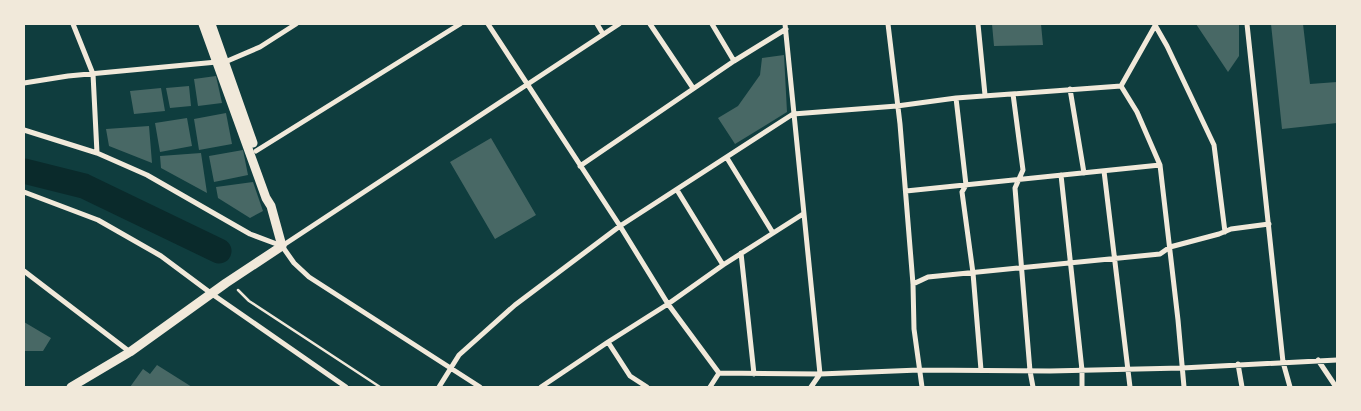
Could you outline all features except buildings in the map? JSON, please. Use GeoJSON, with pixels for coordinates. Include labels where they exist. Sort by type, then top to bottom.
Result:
{"type":"FeatureCollection","features":[{"type":"Feature","properties":{"kind":"street"},"geometry":{"type":"LineString","coordinates":[[73,24],[92,74],[97,153]]}},
{"type":"Feature","properties":{"kind":"street"},"geometry":{"type":"LineString","coordinates":[[203,24],[221,62],[256,151],[271,198],[271,206],[282,246],[294,263],[309,277],[450,371],[480,387]]}},
{"type":"Feature","properties":{"kind":"street"},"geometry":{"type":"LineString","coordinates":[[211,24],[221,62],[266,198],[271,206]]}},
{"type":"Feature","properties":{"kind":"street"},"geometry":{"type":"LineString","coordinates":[[24,83],[92,74],[221,62],[260,47],[296,24]]}},
{"type":"Feature","properties":{"kind":"street"},"geometry":{"type":"LineString","coordinates":[[256,151],[460,24]]}},
{"type":"Feature","properties":{"kind":"street"},"geometry":{"type":"LineString","coordinates":[[488,24],[620,226],[668,304],[719,374]]}},
{"type":"Feature","properties":{"kind":"street"},"geometry":{"type":"LineString","coordinates":[[597,24],[603,34]]}},
{"type":"Feature","properties":{"kind":"street"},"geometry":{"type":"LineString","coordinates":[[71,387],[130,352],[269,254],[619,24]]}},
{"type":"Feature","properties":{"kind":"street"},"geometry":{"type":"LineString","coordinates":[[650,24],[693,88]]}},
{"type":"Feature","properties":{"kind":"street"},"geometry":{"type":"LineString","coordinates":[[712,24],[734,60]]}},
{"type":"Feature","properties":{"kind":"street"},"geometry":{"type":"LineString","coordinates":[[888,24],[906,191],[913,284],[914,329],[922,387]]}},
{"type":"Feature","properties":{"kind":"street"},"geometry":{"type":"LineString","coordinates":[[978,24],[985,95]]}},
{"type":"Feature","properties":{"kind":"street"},"geometry":{"type":"LineString","coordinates":[[1247,24],[1283,362],[1290,387]]}},
{"type":"Feature","properties":{"kind":"street"},"geometry":{"type":"LineString","coordinates":[[1155,25],[1167,46],[1214,145],[1225,232]]}},
{"type":"Feature","properties":{"kind":"street"},"geometry":{"type":"LineString","coordinates":[[1121,86],[1155,25]]}},
{"type":"Feature","properties":{"kind":"street"},"geometry":{"type":"LineString","coordinates":[[580,166],[785,27],[820,374],[811,387]]}},
{"type":"Feature","properties":{"kind":"street"},"geometry":{"type":"LineString","coordinates":[[439,387],[460,355],[515,305],[620,226],[793,114],[897,106],[985,95],[1121,86]]}},
{"type":"Feature","properties":{"kind":"street"},"geometry":{"type":"LineString","coordinates":[[1121,86],[1137,112],[1160,165],[1184,387]]}},
{"type":"Feature","properties":{"kind":"street"},"geometry":{"type":"LineString","coordinates":[[1070,89],[1084,173]]}},
{"type":"Feature","properties":{"kind":"street"},"geometry":{"type":"LineString","coordinates":[[1013,94],[1023,170],[1015,188],[1030,370],[1034,387]]}},
{"type":"Feature","properties":{"kind":"street"},"geometry":{"type":"LineString","coordinates":[[956,98],[966,185],[962,192],[973,273],[981,370]]}},
{"type":"Feature","properties":{"kind":"street"},"geometry":{"type":"LineString","coordinates":[[24,130],[97,153],[147,175],[250,234],[282,246]]}},
{"type":"Feature","properties":{"kind":"street"},"geometry":{"type":"LineString","coordinates":[[727,158],[773,233]]}},
{"type":"Feature","properties":{"kind":"street"},"geometry":{"type":"LineString","coordinates":[[906,191],[1160,165]]}},
{"type":"Feature","properties":{"kind":"street"},"geometry":{"type":"LineString","coordinates":[[1104,170],[1130,387]]}},
{"type":"Feature","properties":{"kind":"street"},"geometry":{"type":"LineString","coordinates":[[1061,175],[1082,370],[1082,387]]}},
{"type":"Feature","properties":{"kind":"street"},"geometry":{"type":"LineString","coordinates":[[677,190],[724,265]]}},
{"type":"Feature","properties":{"kind":"street"},"geometry":{"type":"LineString","coordinates":[[24,192],[98,220],[161,256],[212,294],[346,387]]}},
{"type":"Feature","properties":{"kind":"street"},"geometry":{"type":"LineString","coordinates":[[541,387],[804,214]]}},
{"type":"Feature","properties":{"kind":"street"},"geometry":{"type":"LineString","coordinates":[[913,284],[928,277],[1160,254],[1170,247],[1231,229],[1269,224]]}},
{"type":"Feature","properties":{"kind":"street"},"geometry":{"type":"LineString","coordinates":[[741,254],[754,374]]}},
{"type":"Feature","properties":{"kind":"street"},"geometry":{"type":"LineString","coordinates":[[24,271],[130,352]]}},
{"type":"Feature","properties":{"kind":"street"},"geometry":{"type":"LineString","coordinates":[[608,342],[630,376],[647,387]]}},
{"type":"Feature","properties":{"kind":"street"},"geometry":{"type":"LineString","coordinates":[[1318,360],[1336,387]]}},
{"type":"Feature","properties":{"kind":"street"},"geometry":{"type":"LineString","coordinates":[[719,374],[1182,368],[1337,360]]}},
{"type":"Feature","properties":{"kind":"street"},"geometry":{"type":"LineString","coordinates":[[1238,364],[1242,387]]}},
{"type":"Feature","properties":{"kind":"street"},"geometry":{"type":"LineString","coordinates":[[710,387],[719,374]]}},
{"type":"Feature","properties":{"kind":"path"},"geometry":{"type":"LineString","coordinates":[[238,290],[248,301],[380,387]]}},
{"type":"Feature","properties":{"kind":"waterway"},"geometry":{"type":"LineString","coordinates":[[24,171],[84,186],[219,251]]}}]}
